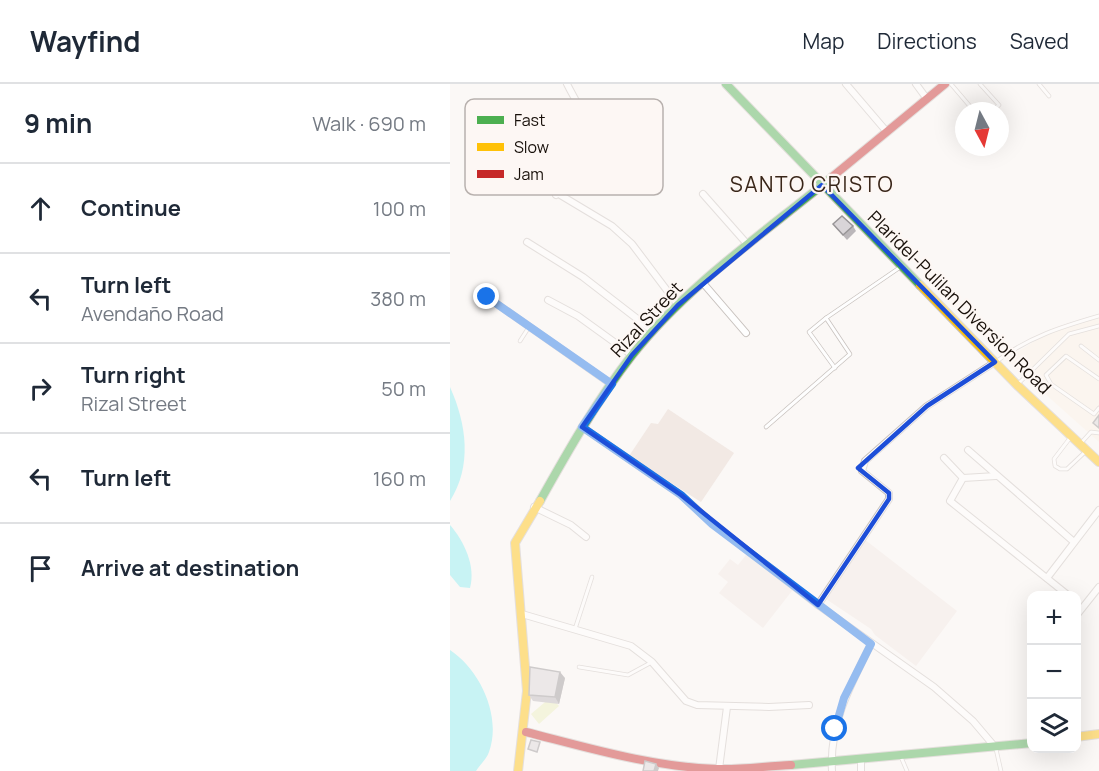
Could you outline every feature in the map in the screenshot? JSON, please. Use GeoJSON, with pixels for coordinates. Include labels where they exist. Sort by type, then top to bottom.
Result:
{"type":"FeatureCollection","features":[{"type":"Feature","properties":{"kind":"main road","name":"Plaridel-Pulilan Diversion Road"},"geometry":{"type":"LineString","coordinates":[[726,84],[1017,385],[1099,462]]}},
{"type":"Feature","properties":{"kind":"main road","name":"Rizal Street"},"geometry":{"type":"LineString","coordinates":[[518,771],[526,732],[529,691],[522,614],[514,561],[515,543],[533,507],[582,427],[632,355],[678,305],[945,84]]}},
{"type":"Feature","properties":{"kind":"main road"},"geometry":{"type":"LineString","coordinates":[[526,732],[624,757],[725,770],[832,766],[861,759],[1027,743]]}},
{"type":"Feature","properties":{"kind":"main road"},"geometry":{"type":"LineString","coordinates":[[1081,736],[1099,734]]}},
{"type":"Feature","properties":{"kind":"street"},"geometry":{"type":"LineString","coordinates":[[567,84],[575,99]]}},
{"type":"Feature","properties":{"kind":"street"},"geometry":{"type":"LineString","coordinates":[[846,84],[887,132]]}},
{"type":"Feature","properties":{"kind":"street"},"geometry":{"type":"LineString","coordinates":[[916,84],[927,99]]}},
{"type":"Feature","properties":{"kind":"street"},"geometry":{"type":"LineString","coordinates":[[703,194],[748,246]]}},
{"type":"Feature","properties":{"kind":"street"},"geometry":{"type":"LineString","coordinates":[[556,195],[622,235],[678,305]]}},
{"type":"Feature","properties":{"kind":"street"},"geometry":{"type":"LineString","coordinates":[[527,242],[592,283],[652,331]]}},
{"type":"Feature","properties":{"kind":"street"},"geometry":{"type":"LineString","coordinates":[[703,283],[746,333]]}},
{"type":"Feature","properties":{"kind":"street"},"geometry":{"type":"LineString","coordinates":[[487,297],[612,384]]}},
{"type":"Feature","properties":{"kind":"street"},"geometry":{"type":"LineString","coordinates":[[548,300],[578,316],[632,355]]}},
{"type":"Feature","properties":{"kind":"street"},"geometry":{"type":"LineString","coordinates":[[818,605],[889,499],[889,493],[862,471],[865,461],[927,406],[995,362]]}},
{"type":"Feature","properties":{"kind":"street"},"geometry":{"type":"LineString","coordinates":[[582,427],[681,495],[712,524],[818,605],[934,687],[967,716],[996,747]]}},
{"type":"Feature","properties":{"kind":"street"},"geometry":{"type":"LineString","coordinates":[[968,450],[1074,543]]}},
{"type":"Feature","properties":{"kind":"street"},"geometry":{"type":"LineString","coordinates":[[944,458],[963,478],[996,476]]}},
{"type":"Feature","properties":{"kind":"street"},"geometry":{"type":"LineString","coordinates":[[963,478],[950,501],[1063,591]]}},
{"type":"Feature","properties":{"kind":"street"},"geometry":{"type":"LineString","coordinates":[[533,507],[571,525],[586,537]]}},
{"type":"Feature","properties":{"kind":"street"},"geometry":{"type":"LineString","coordinates":[[1047,578],[1099,510]]}},
{"type":"Feature","properties":{"kind":"street"},"geometry":{"type":"LineString","coordinates":[[1081,609],[1099,587]]}},
{"type":"Feature","properties":{"kind":"street"},"geometry":{"type":"LineString","coordinates":[[522,614],[631,646],[652,662],[686,701],[697,705],[809,705]]}},
{"type":"Feature","properties":{"kind":"street"},"geometry":{"type":"LineString","coordinates":[[832,766],[835,729],[844,698],[871,644]]}},
{"type":"Feature","properties":{"kind":"street"},"geometry":{"type":"LineString","coordinates":[[725,770],[727,706]]}},
{"type":"Feature","properties":{"kind":"street"},"geometry":{"type":"LineString","coordinates":[[861,759],[861,771]]}},
{"type":"Feature","properties":{"kind":"lane"},"geometry":{"type":"LineString","coordinates":[[951,84],[966,102]]}},
{"type":"Feature","properties":{"kind":"lane"},"geometry":{"type":"LineString","coordinates":[[980,84],[996,102]]}},
{"type":"Feature","properties":{"kind":"lane"},"geometry":{"type":"LineString","coordinates":[[1039,84],[1049,96]]}},
{"type":"Feature","properties":{"kind":"lane"},"geometry":{"type":"LineString","coordinates":[[835,368],[809,332],[902,266]]}},
{"type":"Feature","properties":{"kind":"lane"},"geometry":{"type":"LineString","coordinates":[[995,362],[1021,343],[1042,333],[1099,316]]}},
{"type":"Feature","properties":{"kind":"lane"},"geometry":{"type":"LineString","coordinates":[[766,427],[850,354],[826,318]]}},
{"type":"Feature","properties":{"kind":"lane"},"geometry":{"type":"LineString","coordinates":[[520,341],[530,325]]}},
{"type":"Feature","properties":{"kind":"lane"},"geometry":{"type":"LineString","coordinates":[[1017,385],[1069,334],[1099,326]]}},
{"type":"Feature","properties":{"kind":"lane"},"geometry":{"type":"LineString","coordinates":[[1081,346],[1099,360]]}},
{"type":"Feature","properties":{"kind":"lane"},"geometry":{"type":"LineString","coordinates":[[1099,379],[1066,356],[1046,375],[1051,384],[1094,414],[1099,408]]}},
{"type":"Feature","properties":{"kind":"lane"},"geometry":{"type":"LineString","coordinates":[[1071,437],[1054,459],[1055,466],[1060,469],[1067,469],[1091,432],[1099,433]]}},
{"type":"Feature","properties":{"kind":"lane"},"geometry":{"type":"LineString","coordinates":[[575,631],[592,577]]}},
{"type":"Feature","properties":{"kind":"lane"},"geometry":{"type":"LineString","coordinates":[[579,667],[628,675],[652,662]]}},
{"type":"Feature","properties":{"kind":"lane"},"geometry":{"type":"LineString","coordinates":[[996,747],[1001,771]]}},
{"type":"Feature","properties":{"kind":"lane"},"geometry":{"type":"LineString","coordinates":[[900,756],[907,771]]}},
{"type":"Feature","properties":{"kind":"highlighted area"},"geometry":{"type":"Polygon","coordinates":[[[822,185],[995,362],[927,406],[858,468],[889,493],[889,499],[818,605],[681,495],[582,427],[632,355],[678,305],[822,185]]]}},
{"type":"Feature","properties":{"kind":"shaded area"},"geometry":{"type":"Polygon","coordinates":[[[1099,318],[1099,442],[1006,359],[1059,326],[1099,318]]]}},
{"type":"Feature","properties":{"kind":"shaded area"},"geometry":{"type":"Polygon","coordinates":[[[668,409],[734,453],[701,502],[629,456],[651,423],[658,424],[668,409]]]}},
{"type":"Feature","properties":{"kind":"shaded area"},"geometry":{"type":"Polygon","coordinates":[[[864,539],[957,611],[916,666],[875,635],[871,629],[823,597],[864,539]]]}},
{"type":"Feature","properties":{"kind":"shaded area"},"geometry":{"type":"Polygon","coordinates":[[[746,555],[754,555],[795,587],[763,628],[719,593],[728,582],[718,574],[730,559],[738,565],[746,555]]]}},
{"type":"Feature","properties":{"kind":"green space"},"geometry":{"type":"Polygon","coordinates":[[[551,697],[559,706],[539,724],[531,714],[551,697]]]}},
{"type":"Feature","properties":{"kind":"water"},"geometry":{"type":"Polygon","coordinates":[[[450,387],[460,416],[465,445],[462,474],[450,501],[450,387]]]}},
{"type":"Feature","properties":{"kind":"water"},"geometry":{"type":"Polygon","coordinates":[[[450,525],[468,554],[471,571],[470,588],[460,587],[450,575],[450,525]]]}},
{"type":"Feature","properties":{"kind":"water"},"geometry":{"type":"Polygon","coordinates":[[[450,650],[471,669],[486,695],[490,709],[493,724],[492,738],[488,754],[476,771],[450,771],[450,650]]]}},
{"type":"Feature","properties":{"kind":"building"},"geometry":{"type":"Polygon","coordinates":[[[842,216],[853,226],[843,235],[833,224],[842,216]]]}},
{"type":"Feature","properties":{"kind":"building"},"geometry":{"type":"Polygon","coordinates":[[[1099,415],[1099,428],[1093,423],[1099,415]]]}},
{"type":"Feature","properties":{"kind":"building"},"geometry":{"type":"Polygon","coordinates":[[[530,667],[560,672],[555,697],[529,695],[530,667]]]}},
{"type":"Feature","properties":{"kind":"building"},"geometry":{"type":"Polygon","coordinates":[[[531,740],[540,742],[537,752],[528,749],[531,740]]]}},
{"type":"Feature","properties":{"kind":"building"},"geometry":{"type":"Polygon","coordinates":[[[645,761],[656,764],[654,771],[643,771],[645,761]]]}},
{"type":"Feature","properties":{"kind":"traffic: fast"},"geometry":{"type":"LineString","coordinates":[[726,84],[920,285]]}},
{"type":"Feature","properties":{"kind":"traffic: fast"},"geometry":{"type":"LineString","coordinates":[[540,501],[595,408],[632,355],[654,330],[727,261],[832,177]]}},
{"type":"Feature","properties":{"kind":"traffic: fast"},"geometry":{"type":"LineString","coordinates":[[791,765],[1027,743]]}},
{"type":"Feature","properties":{"kind":"traffic: slow"},"geometry":{"type":"LineString","coordinates":[[920,285],[1017,385],[1099,462]]}},
{"type":"Feature","properties":{"kind":"traffic: slow"},"geometry":{"type":"LineString","coordinates":[[518,771],[527,691],[515,543],[540,501]]}},
{"type":"Feature","properties":{"kind":"traffic: slow"},"geometry":{"type":"LineString","coordinates":[[1081,736],[1099,734]]}},
{"type":"Feature","properties":{"kind":"traffic: jam"},"geometry":{"type":"LineString","coordinates":[[832,177],[945,84]]}},
{"type":"Feature","properties":{"kind":"traffic: jam"},"geometry":{"type":"LineString","coordinates":[[526,732],[621,756],[669,765],[726,769],[791,765]]}},
{"type":"Feature","properties":{"kind":"district","name":"SANTO CRISTO"},"geometry":{"type":"Point","coordinates":[812,184]}},
{"type":"Feature","properties":{"kind":"route"},"geometry":{"type":"LineString","coordinates":[[487,297],[612,384],[582,427],[681,495],[712,524],[871,644],[844,698],[835,729]]}}]}
